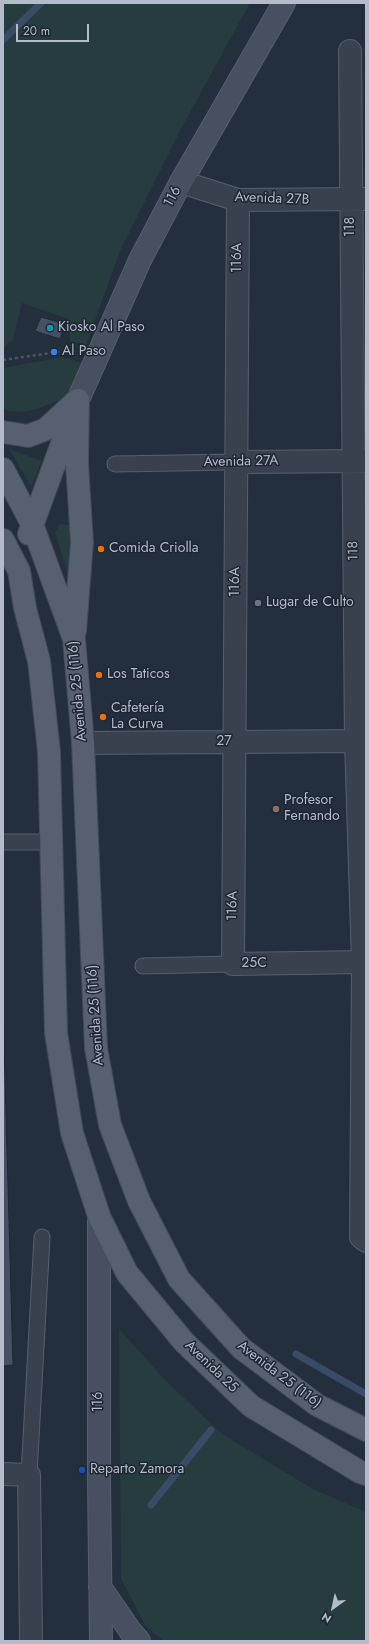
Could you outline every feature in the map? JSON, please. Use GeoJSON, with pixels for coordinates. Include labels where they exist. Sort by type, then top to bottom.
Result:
{"type":"FeatureCollection","features":[{"type":"Feature","properties":{"kind":"main road","name":"116"},"geometry":{"type":"LineString","coordinates":[[78,400],[140,260],[181,182],[284,3]]}},
{"type":"Feature","properties":{"kind":"main road"},"geometry":{"type":"LineString","coordinates":[[3,432],[28,436],[46,429],[78,400]]}},
{"type":"Feature","properties":{"kind":"main road"},"geometry":{"type":"LineString","coordinates":[[18,571],[32,524],[78,400]]}},
{"type":"Feature","properties":{"kind":"main road"},"geometry":{"type":"LineString","coordinates":[[74,638],[82,542],[77,464],[78,400]]}},
{"type":"Feature","properties":{"kind":"main road"},"geometry":{"type":"LineString","coordinates":[[3,469],[32,524]]}},
{"type":"Feature","properties":{"kind":"main road"},"geometry":{"type":"LineString","coordinates":[[41,502],[52,496],[65,498],[73,504],[80,517]]}},
{"type":"Feature","properties":{"kind":"main road","name":"Avenida 25 (116)"},"geometry":{"type":"LineString","coordinates":[[32,524],[74,638],[83,743],[96,1048],[110,1126],[139,1201],[179,1279],[241,1348],[317,1406],[366,1430]]}},
{"type":"Feature","properties":{"kind":"main road"},"geometry":{"type":"LineString","coordinates":[[3,540],[18,571],[25,608],[39,661],[49,752],[56,1033],[72,1133],[99,1216]]}},
{"type":"Feature","properties":{"kind":"main road","name":"116"},"geometry":{"type":"LineString","coordinates":[[99,1216],[99,1480],[101,1641]]}},
{"type":"Feature","properties":{"kind":"main road","name":"Avenida 25"},"geometry":{"type":"LineString","coordinates":[[99,1216],[127,1273],[184,1342],[251,1406],[360,1472],[366,1474]]}},
{"type":"Feature","properties":{"kind":"main road"},"geometry":{"type":"LineString","coordinates":[[100,1587],[131,1632],[139,1641]]}},
{"type":"Feature","properties":{"kind":"street","name":"118"},"geometry":{"type":"LineString","coordinates":[[350,51],[358,200],[361,741],[365,963],[361,1237],[366,1241]]}},
{"type":"Feature","properties":{"kind":"street","name":"Avenida 27B"},"geometry":{"type":"LineString","coordinates":[[181,182],[238,200],[358,200]]}},
{"type":"Feature","properties":{"kind":"street","name":"116A"},"geometry":{"type":"LineString","coordinates":[[233,964],[238,200]]}},
{"type":"Feature","properties":{"kind":"street","name":"Avenida 27A"},"geometry":{"type":"LineString","coordinates":[[237,462],[360,461]]}},
{"type":"Feature","properties":{"kind":"street","name":"27"},"geometry":{"type":"LineString","coordinates":[[83,743],[361,741]]}},
{"type":"Feature","properties":{"kind":"street","name":"25C"},"geometry":{"type":"LineString","coordinates":[[233,964],[365,963]]}},
{"type":"Feature","properties":{"kind":"street"},"geometry":{"type":"LineString","coordinates":[[3,1474],[29,1475],[31,1641]]}},
{"type":"Feature","properties":{"kind":"lane","name":"Avenida 27A"},"geometry":{"type":"LineString","coordinates":[[115,464],[237,462]]}},
{"type":"Feature","properties":{"kind":"lane"},"geometry":{"type":"LineString","coordinates":[[3,842],[51,842]]}},
{"type":"Feature","properties":{"kind":"lane","name":"25C"},"geometry":{"type":"LineString","coordinates":[[142,966],[233,964]]}},
{"type":"Feature","properties":{"kind":"lane"},"geometry":{"type":"LineString","coordinates":[[29,1475],[42,1237]]}},
{"type":"Feature","properties":{"kind":"path"},"geometry":{"type":"LineString","coordinates":[[3,360],[64,351],[97,356]]}},
{"type":"Feature","properties":{"kind":"green space"},"geometry":{"type":"Polygon","coordinates":[[[3,3],[250,3],[183,125],[120,251],[86,345],[70,341],[69,319],[22,303],[13,340],[3,347],[3,3]]]}},
{"type":"Feature","properties":{"kind":"green space"},"geometry":{"type":"Polygon","coordinates":[[[63,357],[86,364],[73,387],[60,400],[37,409],[23,412],[8,411],[3,408],[3,368],[63,357]]]}},
{"type":"Feature","properties":{"kind":"green space"},"geometry":{"type":"Polygon","coordinates":[[[9,449],[42,461],[31,486],[9,449]]]}},
{"type":"Feature","properties":{"kind":"green space"},"geometry":{"type":"Polygon","coordinates":[[[60,524],[70,525],[72,536],[68,575],[55,532],[60,524]]]}},
{"type":"Feature","properties":{"kind":"green space"},"geometry":{"type":"Polygon","coordinates":[[[119,1329],[165,1380],[222,1434],[313,1489],[366,1512],[366,1641],[164,1641],[145,1625],[121,1578],[119,1329]]]}},
{"type":"Feature","properties":{"kind":"building","name":"Kiosko Al Paso"},"geometry":{"type":"Polygon","coordinates":[[[41,317],[65,324],[60,339],[35,331],[41,317]]]}},
{"type":"Feature","properties":{"kind":"building"},"geometry":{"type":"Polygon","coordinates":[[[3,1006],[13,1365],[3,1366],[3,1006]]]}},
{"type":"Feature","properties":{"kind":"waterway"},"geometry":{"type":"LineString","coordinates":[[3,40],[41,3]]}},
{"type":"Feature","properties":{"kind":"waterway"},"geometry":{"type":"LineString","coordinates":[[296,1354],[366,1394]]}},
{"type":"Feature","properties":{"kind":"waterway"},"geometry":{"type":"LineString","coordinates":[[151,1505],[211,1430]]}},
{"type":"Feature","properties":{"kind":"place","name":"Kiosko Al Paso"},"geometry":{"type":"Point","coordinates":[50,328]}},
{"type":"Feature","properties":{"kind":"place","name":"Al Paso"},"geometry":{"type":"Point","coordinates":[54,352]}},
{"type":"Feature","properties":{"kind":"place","name":"Comida Criolla"},"geometry":{"type":"Point","coordinates":[101,549]}},
{"type":"Feature","properties":{"kind":"place","name":"Lugar de Culto"},"geometry":{"type":"Point","coordinates":[258,603]}},
{"type":"Feature","properties":{"kind":"place","name":"Los Taticos"},"geometry":{"type":"Point","coordinates":[99,675]}},
{"type":"Feature","properties":{"kind":"place","name":"Cafetería La Curva"},"geometry":{"type":"Point","coordinates":[103,717]}},
{"type":"Feature","properties":{"kind":"place","name":"Profesor Fernando"},"geometry":{"type":"Point","coordinates":[276,809]}},
{"type":"Feature","properties":{"kind":"place","name":"Reparto Zamora"},"geometry":{"type":"Point","coordinates":[82,1470]}}]}
